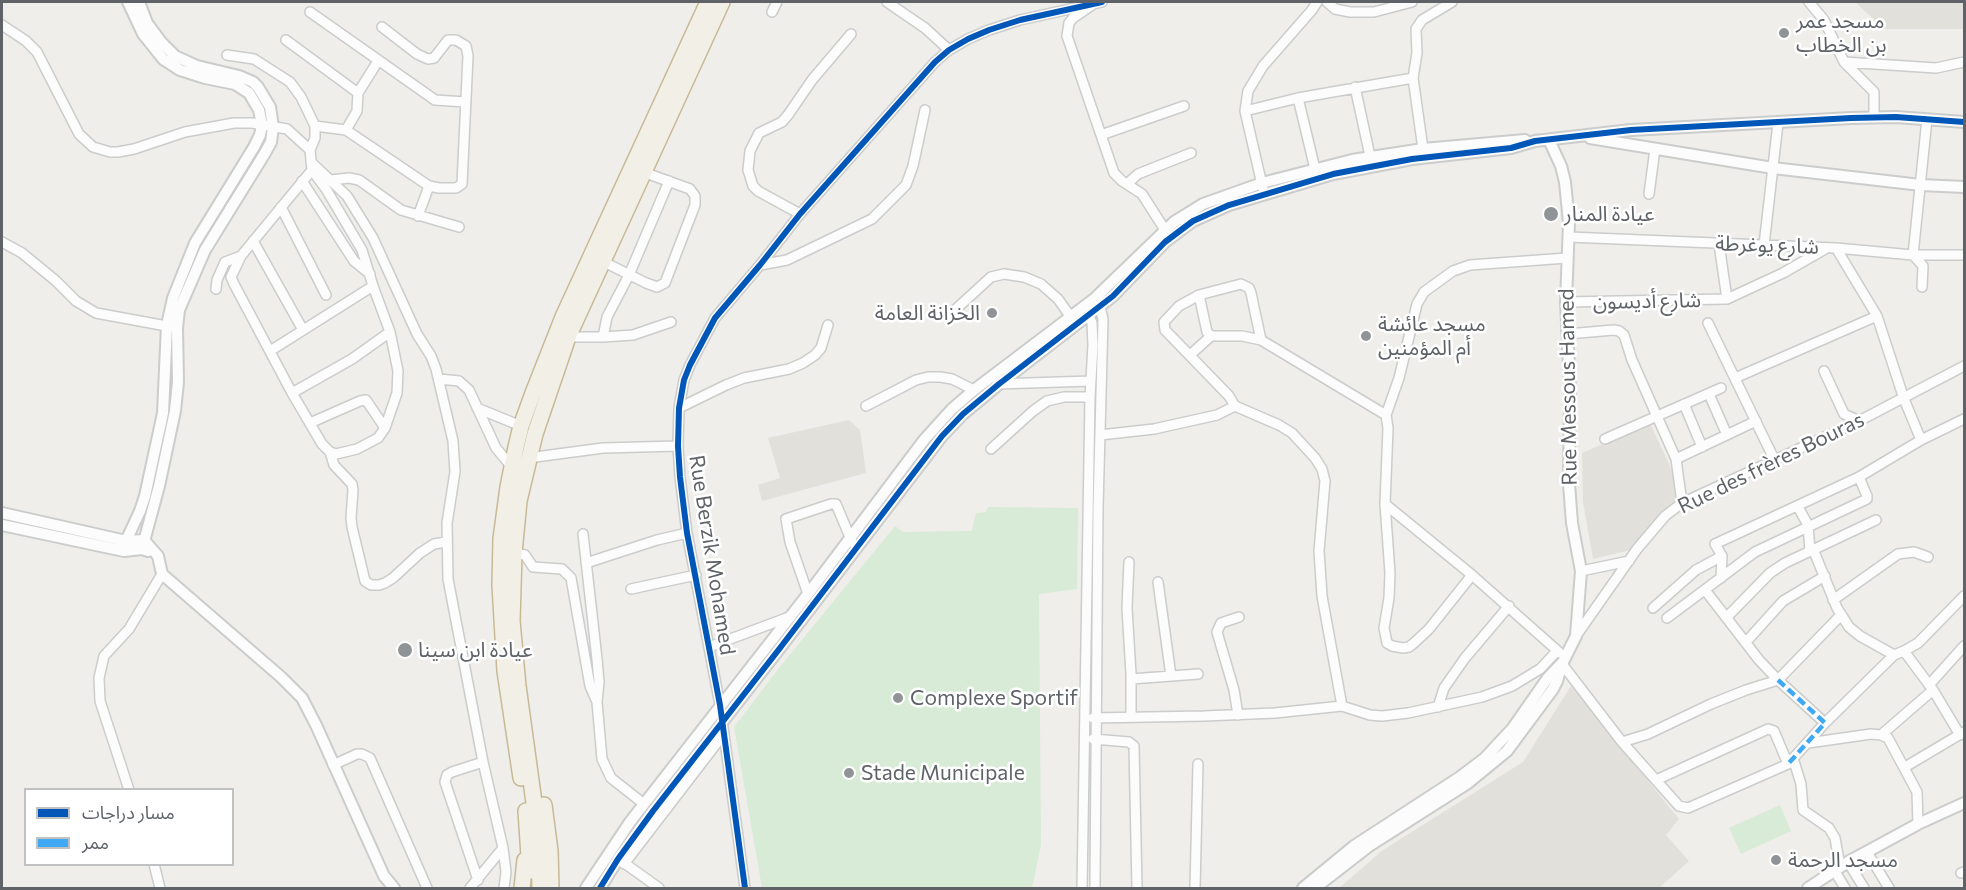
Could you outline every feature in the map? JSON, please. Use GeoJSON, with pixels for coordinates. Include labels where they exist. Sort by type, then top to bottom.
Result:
{"type":"FeatureCollection","features":[{"type":"Feature","properties":{"kind":"highway"},"geometry":{"type":"LineString","coordinates":[[530,888],[526,810],[505,671],[500,585],[501,539],[511,466],[521,426],[563,317],[708,2]]}},
{"type":"Feature","properties":{"kind":"highway"},"geometry":{"type":"LineString","coordinates":[[540,888],[539,839],[515,668],[512,630],[514,553],[519,501],[535,434],[568,337],[722,2]]}},
{"type":"Feature","properties":{"kind":"highway"},"geometry":{"type":"LineString","coordinates":[[526,738],[541,788],[548,829],[551,888]]}},
{"type":"Feature","properties":{"kind":"highway"},"geometry":{"type":"LineString","coordinates":[[522,888],[527,836]]}},
{"type":"Feature","properties":{"kind":"street"},"geometry":{"type":"LineString","coordinates":[[128,2],[143,34],[163,59],[180,70],[235,84],[249,93],[267,126]]}},
{"type":"Feature","properties":{"kind":"street"},"geometry":{"type":"LineString","coordinates":[[125,546],[145,496],[163,413],[173,298],[195,243],[267,126],[270,107],[253,82],[239,76],[197,66],[175,56],[161,42],[147,22],[139,2]]}},
{"type":"Feature","properties":{"kind":"street"},"geometry":{"type":"LineString","coordinates":[[772,12],[777,2]]}},
{"type":"Feature","properties":{"kind":"street"},"geometry":{"type":"LineString","coordinates":[[887,2],[925,28],[949,51]]}},
{"type":"Feature","properties":{"kind":"street"},"geometry":{"type":"LineString","coordinates":[[1097,2],[1073,18],[1069,23],[1067,36],[1114,174],[1148,200],[1165,230]]}},
{"type":"Feature","properties":{"kind":"street","name":"Rue Berzik Mohamed"},"geometry":{"type":"LineString","coordinates":[[745,888],[720,705],[687,533],[678,446],[679,408],[684,380],[715,318],[760,266],[800,214],[935,62],[968,39],[1020,20],[1097,2]]}},
{"type":"Feature","properties":{"kind":"street"},"geometry":{"type":"LineString","coordinates":[[1263,188],[1245,111],[1248,92],[1257,75],[1317,2]]}},
{"type":"Feature","properties":{"kind":"street"},"geometry":{"type":"LineString","coordinates":[[1328,2],[1335,9],[1350,12],[1374,12],[1412,2]]}},
{"type":"Feature","properties":{"kind":"street"},"geometry":{"type":"LineString","coordinates":[[1423,149],[1413,78],[1416,29],[1422,20],[1452,2]]}},
{"type":"Feature","properties":{"kind":"street"},"geometry":{"type":"LineString","coordinates":[[1809,2],[1824,20],[1844,62],[1874,92],[1874,117]]}},
{"type":"Feature","properties":{"kind":"street"},"geometry":{"type":"LineString","coordinates":[[310,12],[435,100],[466,102]]}},
{"type":"Feature","properties":{"kind":"street"},"geometry":{"type":"LineString","coordinates":[[2,26],[26,41],[37,52],[79,134],[93,147],[118,152],[185,132],[234,123],[252,123],[287,129],[310,150]]}},
{"type":"Feature","properties":{"kind":"street"},"geometry":{"type":"LineString","coordinates":[[315,126],[346,130],[429,186],[456,188],[462,184],[468,56],[466,46],[452,39],[448,40],[435,58],[428,59],[417,54],[382,27]]}},
{"type":"Feature","properties":{"kind":"street"},"geometry":{"type":"LineString","coordinates":[[800,214],[753,186],[748,170],[750,151],[759,133],[782,122],[789,115],[812,80],[850,34]]}},
{"type":"Feature","properties":{"kind":"street"},"geometry":{"type":"LineString","coordinates":[[286,40],[358,93]]}},
{"type":"Feature","properties":{"kind":"street"},"geometry":{"type":"LineString","coordinates":[[226,55],[254,59],[290,82],[301,96],[315,126],[315,138],[310,150],[311,166],[362,250],[390,332],[398,371],[398,393],[385,428],[378,438],[357,449],[336,454],[330,452],[322,444],[292,393],[231,277],[241,256],[302,181],[311,166]]}},
{"type":"Feature","properties":{"kind":"street"},"geometry":{"type":"LineString","coordinates":[[346,130],[357,111],[358,93],[378,61]]}},
{"type":"Feature","properties":{"kind":"street"},"geometry":{"type":"LineString","coordinates":[[1844,62],[1936,68],[1965,62]]}},
{"type":"Feature","properties":{"kind":"street"},"geometry":{"type":"LineString","coordinates":[[1245,111],[1298,98],[1413,78]]}},
{"type":"Feature","properties":{"kind":"street"},"geometry":{"type":"LineString","coordinates":[[1354,87],[1370,156]]}},
{"type":"Feature","properties":{"kind":"street"},"geometry":{"type":"LineString","coordinates":[[1298,98],[1316,169]]}},
{"type":"Feature","properties":{"kind":"street"},"geometry":{"type":"LineString","coordinates":[[1101,135],[1184,106]]}},
{"type":"Feature","properties":{"kind":"street"},"geometry":{"type":"LineString","coordinates":[[760,266],[787,260],[872,219],[906,184],[913,166],[925,110]]}},
{"type":"Feature","properties":{"kind":"street"},"geometry":{"type":"LineString","coordinates":[[621,861],[653,811],[942,436],[963,414],[1087,310],[1126,284],[1165,242],[1183,227],[1203,215],[1263,188],[1316,169],[1370,156],[1423,149],[1508,141],[1549,140],[1631,130],[1874,117],[1965,122]]}},
{"type":"Feature","properties":{"kind":"street"},"geometry":{"type":"LineString","coordinates":[[1922,287],[1923,266],[1913,255],[1927,119]]}},
{"type":"Feature","properties":{"kind":"street"},"geometry":{"type":"LineString","coordinates":[[1764,245],[1778,123]]}},
{"type":"Feature","properties":{"kind":"street"},"geometry":{"type":"LineString","coordinates":[[1586,136],[1773,168],[1921,185],[1965,187]]}},
{"type":"Feature","properties":{"kind":"street","name":"Rue Messous Hamed"},"geometry":{"type":"LineString","coordinates":[[1549,140],[1561,166],[1565,182],[1569,237],[1566,302],[1570,409],[1569,484],[1572,524],[1581,571],[1576,636]]}},
{"type":"Feature","properties":{"kind":"street"},"geometry":{"type":"LineString","coordinates":[[1097,303],[1165,230],[1185,213],[1203,204],[1263,188],[1361,167],[1511,148],[1534,141]]}},
{"type":"Feature","properties":{"kind":"street"},"geometry":{"type":"LineString","coordinates":[[1649,194],[1655,149]]}},
{"type":"Feature","properties":{"kind":"street"},"geometry":{"type":"LineString","coordinates":[[1127,184],[1138,174],[1191,153]]}},
{"type":"Feature","properties":{"kind":"street"},"geometry":{"type":"LineString","coordinates":[[311,166],[331,180],[346,196],[373,238],[417,334],[431,356],[439,379],[453,441],[455,472],[447,522],[448,579],[483,762],[503,848],[506,872],[504,888]]}},
{"type":"Feature","properties":{"kind":"street"},"geometry":{"type":"LineString","coordinates":[[602,261],[657,287],[663,285],[668,275],[696,200],[694,192],[690,189],[643,172]]}},
{"type":"Feature","properties":{"kind":"street"},"geometry":{"type":"LineString","coordinates":[[331,180],[349,178],[359,180],[401,210],[459,227]]}},
{"type":"Feature","properties":{"kind":"street"},"geometry":{"type":"LineString","coordinates":[[302,181],[354,261],[370,274]]}},
{"type":"Feature","properties":{"kind":"street"},"geometry":{"type":"LineString","coordinates":[[603,338],[607,316],[629,275],[669,181]]}},
{"type":"Feature","properties":{"kind":"street"},"geometry":{"type":"LineString","coordinates":[[418,216],[429,186]]}},
{"type":"Feature","properties":{"kind":"street"},"geometry":{"type":"LineString","coordinates":[[281,207],[326,296]]}},
{"type":"Feature","properties":{"kind":"street","name":"شارع يوغرطة"},"geometry":{"type":"LineString","coordinates":[[1569,237],[1831,248],[1913,255],[1965,255]]}},
{"type":"Feature","properties":{"kind":"street"},"geometry":{"type":"LineString","coordinates":[[253,241],[303,330]]}},
{"type":"Feature","properties":{"kind":"street"},"geometry":{"type":"LineString","coordinates":[[2,242],[56,280],[76,301],[96,313],[172,327]]}},
{"type":"Feature","properties":{"kind":"street"},"geometry":{"type":"LineString","coordinates":[[1719,244],[1727,299],[1831,248],[1877,316],[1920,440]]}},
{"type":"Feature","properties":{"kind":"street"},"geometry":{"type":"LineString","coordinates":[[216,289],[217,280],[225,262],[241,256]]}},
{"type":"Feature","properties":{"kind":"street"},"geometry":{"type":"LineString","coordinates":[[1472,575],[1429,629],[1409,647],[1402,648],[1387,643],[1384,628],[1390,573],[1385,504],[1388,428],[1386,415],[1399,378],[1417,304],[1424,292],[1454,271],[1470,265],[1567,258]]}},
{"type":"Feature","properties":{"kind":"street"},"geometry":{"type":"LineString","coordinates":[[956,309],[991,278],[1004,274],[1024,277],[1041,284],[1058,299],[1070,316]]}},
{"type":"Feature","properties":{"kind":"street"},"geometry":{"type":"LineString","coordinates":[[1261,340],[1251,293],[1245,285],[1241,284],[1199,295],[1179,306],[1164,322],[1165,330],[1229,396],[1234,406],[1292,433],[1322,469],[1325,481],[1319,551],[1320,574],[1322,597],[1342,706]]}},
{"type":"Feature","properties":{"kind":"street"},"geometry":{"type":"LineString","coordinates":[[270,351],[373,286]]}},
{"type":"Feature","properties":{"kind":"street"},"geometry":{"type":"LineString","coordinates":[[1199,295],[1207,332],[1211,336]]}},
{"type":"Feature","properties":{"kind":"street","name":"شارع أديسون"},"geometry":{"type":"LineString","coordinates":[[1566,302],[1727,299]]}},
{"type":"Feature","properties":{"kind":"street"},"geometry":{"type":"LineString","coordinates":[[1095,888],[1103,319],[1097,303]]}},
{"type":"Feature","properties":{"kind":"street"},"geometry":{"type":"LineString","coordinates":[[586,888],[644,804],[924,440],[952,409],[977,387],[1070,316],[1087,310]]}},
{"type":"Feature","properties":{"kind":"street"},"geometry":{"type":"LineString","coordinates":[[1082,888],[1093,334],[1087,310]]}},
{"type":"Feature","properties":{"kind":"street"},"geometry":{"type":"LineString","coordinates":[[1735,378],[1877,316]]}},
{"type":"Feature","properties":{"kind":"street"},"geometry":{"type":"LineString","coordinates":[[568,337],[603,338],[633,335],[671,322]]}},
{"type":"Feature","properties":{"kind":"street"},"geometry":{"type":"LineString","coordinates":[[1708,323],[1775,461]]}},
{"type":"Feature","properties":{"kind":"street"},"geometry":{"type":"LineString","coordinates":[[679,408],[735,382],[789,369],[803,363],[821,348],[828,325]]}},
{"type":"Feature","properties":{"kind":"street"},"geometry":{"type":"LineString","coordinates":[[143,545],[159,486],[175,411],[178,382],[172,327]]}},
{"type":"Feature","properties":{"kind":"street"},"geometry":{"type":"LineString","coordinates":[[1567,334],[1614,330],[1622,333],[1676,459],[1682,503]]}},
{"type":"Feature","properties":{"kind":"street"},"geometry":{"type":"LineString","coordinates":[[292,393],[352,359],[390,332]]}},
{"type":"Feature","properties":{"kind":"street"},"geometry":{"type":"LineString","coordinates":[[1190,356],[1211,336],[1242,336],[1261,340],[1386,415]]}},
{"type":"Feature","properties":{"kind":"street"},"geometry":{"type":"LineString","coordinates":[[1904,399],[1965,366]]}},
{"type":"Feature","properties":{"kind":"street"},"geometry":{"type":"LineString","coordinates":[[1824,371],[1844,414],[1859,421]]}},
{"type":"Feature","properties":{"kind":"street"},"geometry":{"type":"LineString","coordinates":[[866,405],[916,380],[928,377],[940,377],[977,387],[999,384],[1091,381]]}},
{"type":"Feature","properties":{"kind":"street"},"geometry":{"type":"LineString","coordinates":[[439,379],[459,381],[465,386],[496,448],[511,466]]}},
{"type":"Feature","properties":{"kind":"street"},"geometry":{"type":"LineString","coordinates":[[1605,440],[1721,388]]}},
{"type":"Feature","properties":{"kind":"street"},"geometry":{"type":"LineString","coordinates":[[1709,394],[1727,435]]}},
{"type":"Feature","properties":{"kind":"street"},"geometry":{"type":"LineString","coordinates":[[991,449],[1032,411],[1047,401],[1064,397],[1090,397]]}},
{"type":"Feature","properties":{"kind":"street","name":"Rue des frères Bouras"},"geometry":{"type":"LineString","coordinates":[[1420,808],[1485,758],[1512,729],[1629,561],[1665,516],[1682,503],[1904,399]]}},
{"type":"Feature","properties":{"kind":"street"},"geometry":{"type":"LineString","coordinates":[[310,423],[366,400],[385,428]]}},
{"type":"Feature","properties":{"kind":"street"},"geometry":{"type":"LineString","coordinates":[[1684,404],[1702,447]]}},
{"type":"Feature","properties":{"kind":"street"},"geometry":{"type":"LineString","coordinates":[[1100,435],[1154,429],[1217,415],[1234,406]]}},
{"type":"Feature","properties":{"kind":"street"},"geometry":{"type":"LineString","coordinates":[[477,408],[521,426]]}},
{"type":"Feature","properties":{"kind":"street"},"geometry":{"type":"LineString","coordinates":[[1721,578],[1722,556],[1715,544],[1860,477],[1920,440],[1965,419]]}},
{"type":"Feature","properties":{"kind":"street"},"geometry":{"type":"LineString","coordinates":[[1676,459],[1756,421]]}},
{"type":"Feature","properties":{"kind":"street"},"geometry":{"type":"LineString","coordinates":[[528,459],[603,448],[678,446]]}},
{"type":"Feature","properties":{"kind":"street"},"geometry":{"type":"LineString","coordinates":[[330,452],[334,465],[352,484],[352,527],[363,577],[367,583],[379,585],[385,583],[420,553],[434,544],[446,542]]}},
{"type":"Feature","properties":{"kind":"street"},"geometry":{"type":"LineString","coordinates":[[1667,618],[1755,552],[1867,499],[1860,477]]}},
{"type":"Feature","properties":{"kind":"street"},"geometry":{"type":"LineString","coordinates":[[807,594],[790,542],[786,519],[834,503],[839,507],[856,549]]}},
{"type":"Feature","properties":{"kind":"street"},"geometry":{"type":"LineString","coordinates":[[1385,504],[1509,606],[1561,657],[1622,742],[1679,806],[1688,808],[1790,761],[1894,655],[1918,643],[1965,596]]}},
{"type":"Feature","properties":{"kind":"street"},"geometry":{"type":"LineString","coordinates":[[1798,507],[1808,525],[1812,550],[1841,615],[1860,636],[1894,655]]}},
{"type":"Feature","properties":{"kind":"street"},"geometry":{"type":"LineString","coordinates":[[2,513],[125,546]]}},
{"type":"Feature","properties":{"kind":"street"},"geometry":{"type":"LineString","coordinates":[[1727,616],[1770,573],[1785,562],[1876,520]]}},
{"type":"Feature","properties":{"kind":"street"},"geometry":{"type":"LineString","coordinates":[[2,525],[125,546],[143,545],[159,556],[162,574],[302,698],[384,876],[394,888]]}},
{"type":"Feature","properties":{"kind":"street"},"geometry":{"type":"LineString","coordinates":[[586,563],[657,540],[687,533]]}},
{"type":"Feature","properties":{"kind":"street"},"geometry":{"type":"LineString","coordinates":[[583,534],[599,682],[597,702],[602,759],[605,769],[618,785],[644,804]]}},
{"type":"Feature","properties":{"kind":"street"},"geometry":{"type":"LineString","coordinates":[[1833,600],[1898,554],[1914,552],[1928,557]]}},
{"type":"Feature","properties":{"kind":"street"},"geometry":{"type":"LineString","coordinates":[[514,553],[525,555],[530,564],[535,567],[562,569],[569,574],[590,686],[597,702]]}},
{"type":"Feature","properties":{"kind":"street"},"geometry":{"type":"LineString","coordinates":[[1653,608],[1696,570],[1722,556]]}},
{"type":"Feature","properties":{"kind":"street"},"geometry":{"type":"LineString","coordinates":[[1581,571],[1629,561]]}},
{"type":"Feature","properties":{"kind":"street"},"geometry":{"type":"LineString","coordinates":[[1129,562],[1127,608],[1131,717]]}},
{"type":"Feature","properties":{"kind":"street"},"geometry":{"type":"LineString","coordinates":[[129,788],[100,701],[99,678],[104,656],[129,629],[162,574]]}},
{"type":"Feature","properties":{"kind":"street"},"geometry":{"type":"LineString","coordinates":[[631,589],[696,575]]}},
{"type":"Feature","properties":{"kind":"street"},"geometry":{"type":"LineString","coordinates":[[1746,642],[1783,601],[1825,576]]}},
{"type":"Feature","properties":{"kind":"street"},"geometry":{"type":"LineString","coordinates":[[1158,582],[1171,676]]}},
{"type":"Feature","properties":{"kind":"street"},"geometry":{"type":"LineString","coordinates":[[1705,590],[1778,681],[1825,723]]}},
{"type":"Feature","properties":{"kind":"street"},"geometry":{"type":"LineString","coordinates":[[1438,707],[1444,688],[1465,658],[1509,606]]}},
{"type":"Feature","properties":{"kind":"street"},"geometry":{"type":"LineString","coordinates":[[1622,742],[1648,734],[1746,690],[1778,681],[1841,615]]}},
{"type":"Feature","properties":{"kind":"street"},"geometry":{"type":"LineString","coordinates":[[710,647],[789,617]]}},
{"type":"Feature","properties":{"kind":"street"},"geometry":{"type":"LineString","coordinates":[[1238,714],[1234,690],[1217,632],[1221,623],[1239,617]]}},
{"type":"Feature","properties":{"kind":"street"},"geometry":{"type":"LineString","coordinates":[[580,626],[593,623]]}},
{"type":"Feature","properties":{"kind":"street"},"geometry":{"type":"LineString","coordinates":[[1881,735],[1931,688],[1965,646]]}},
{"type":"Feature","properties":{"kind":"street"},"geometry":{"type":"LineString","coordinates":[[1904,651],[1962,734],[1905,767]]}},
{"type":"Feature","properties":{"kind":"street"},"geometry":{"type":"LineString","coordinates":[[1084,718],[1238,714],[1342,706],[1370,715],[1382,716],[1482,697],[1512,686],[1561,657]]}},
{"type":"Feature","properties":{"kind":"street"},"geometry":{"type":"LineString","coordinates":[[1131,679],[1198,674]]}},
{"type":"Feature","properties":{"kind":"street"},"geometry":{"type":"LineString","coordinates":[[1656,780],[1768,729],[1774,731],[1802,784],[1803,810],[1829,828],[1835,838],[1845,888]]}},
{"type":"Feature","properties":{"kind":"street"},"geometry":{"type":"LineString","coordinates":[[1808,743],[1871,734],[1888,738],[1917,792],[1918,824]]}},
{"type":"Feature","properties":{"kind":"street"},"geometry":{"type":"LineString","coordinates":[[600,888],[723,735]]}},
{"type":"Feature","properties":{"kind":"street"},"geometry":{"type":"LineString","coordinates":[[1085,739],[1129,742],[1134,746],[1137,888]]}},
{"type":"Feature","properties":{"kind":"street"},"geometry":{"type":"LineString","coordinates":[[333,765],[357,754],[370,758],[427,888]]}},
{"type":"Feature","properties":{"kind":"street"},"geometry":{"type":"LineString","coordinates":[[478,880],[446,782],[447,775],[452,772],[483,762]]}},
{"type":"Feature","properties":{"kind":"street"},"geometry":{"type":"LineString","coordinates":[[1195,888],[1198,764]]}},
{"type":"Feature","properties":{"kind":"street"},"geometry":{"type":"LineString","coordinates":[[1808,888],[1841,866],[1918,824],[1965,803]]}},
{"type":"Feature","properties":{"kind":"street"},"geometry":{"type":"LineString","coordinates":[[1303,888],[1354,846],[1420,808]]}},
{"type":"Feature","properties":{"kind":"street"},"geometry":{"type":"LineString","coordinates":[[1315,888],[1354,856],[1420,808]]}},
{"type":"Feature","properties":{"kind":"street"},"geometry":{"type":"LineString","coordinates":[[470,888],[503,848]]}},
{"type":"Feature","properties":{"kind":"street"},"geometry":{"type":"LineString","coordinates":[[1867,852],[1889,888]]}},
{"type":"Feature","properties":{"kind":"street"},"geometry":{"type":"LineString","coordinates":[[621,861],[659,888]]}},
{"type":"Feature","properties":{"kind":"street"},"geometry":{"type":"LineString","coordinates":[[154,866],[160,888]]}},
{"type":"Feature","properties":{"kind":"street"},"geometry":{"type":"LineString","coordinates":[[1841,866],[1864,888]]}},
{"type":"Feature","properties":{"kind":"street"},"geometry":{"type":"LineString","coordinates":[[384,876],[385,888]]}},
{"type":"Feature","properties":{"kind":"shaded area"},"geometry":{"type":"Polygon","coordinates":[[[1855,2],[1964,2],[1964,29],[1884,29],[1855,2]]]}},
{"type":"Feature","properties":{"kind":"shaded area"},"geometry":{"type":"Polygon","coordinates":[[[849,420],[860,430],[866,473],[762,501],[758,485],[780,478],[768,438],[849,420]]]}},
{"type":"Feature","properties":{"kind":"shaded area"},"geometry":{"type":"Polygon","coordinates":[[[1650,423],[1684,497],[1635,549],[1593,559],[1583,502],[1582,453],[1650,423]]]}},
{"type":"Feature","properties":{"kind":"shaded area"},"geometry":{"type":"Polygon","coordinates":[[[1571,686],[1679,819],[1666,835],[1689,861],[1659,888],[1339,888],[1383,850],[1523,762],[1571,686]]]}},
{"type":"Feature","properties":{"kind":"green space","name":"Complexe Sportif"},"geometry":{"type":"Polygon","coordinates":[[[988,507],[1078,508],[1077,589],[1039,594],[1041,845],[1032,888],[762,888],[734,727],[895,526],[903,532],[972,531],[976,513],[986,512],[988,507]]]}},
{"type":"Feature","properties":{"kind":"green space"},"geometry":{"type":"Polygon","coordinates":[[[1780,805],[1791,831],[1741,854],[1729,828],[1780,805]]]}},
{"type":"Feature","properties":{"kind":"marked path"},"geometry":{"type":"LineString","coordinates":[[1778,680],[1825,723],[1788,764]]}},
{"type":"Feature","properties":{"kind":"cycle path"},"geometry":{"type":"LineString","coordinates":[[745,888],[720,705],[687,533],[680,477],[679,408],[684,380],[690,365],[715,318],[800,214],[935,62],[949,50],[989,30],[1020,20],[1102,2]]}},
{"type":"Feature","properties":{"kind":"cycle path"},"geometry":{"type":"LineString","coordinates":[[600,888],[653,811],[942,436],[963,414],[999,384],[1113,296],[1165,242],[1193,221],[1229,205],[1333,174],[1412,159],[1511,148],[1535,141],[1631,130],[1851,118],[1896,117],[1964,122]]}},
{"type":"Feature","properties":{"kind":"place","name":"مسجد عمر بن الخطاب"},"geometry":{"type":"Point","coordinates":[1784,33]}},
{"type":"Feature","properties":{"kind":"place","name":"عيادة المنار"},"geometry":{"type":"Point","coordinates":[1551,214]}},
{"type":"Feature","properties":{"kind":"place","name":"الخزانة العامة"},"geometry":{"type":"Point","coordinates":[992,313]}},
{"type":"Feature","properties":{"kind":"place","name":"مسجد عائشة أم المؤمنين"},"geometry":{"type":"Point","coordinates":[1366,336]}},
{"type":"Feature","properties":{"kind":"place","name":"عيادة ابن سينا"},"geometry":{"type":"Point","coordinates":[405,650]}},
{"type":"Feature","properties":{"kind":"place","name":"Complexe Sportif"},"geometry":{"type":"Point","coordinates":[898,698]}},
{"type":"Feature","properties":{"kind":"place","name":"Stade Municipale"},"geometry":{"type":"Point","coordinates":[849,773]}},
{"type":"Feature","properties":{"kind":"place","name":"مسجد الرحمة"},"geometry":{"type":"Point","coordinates":[1776,860]}}]}
